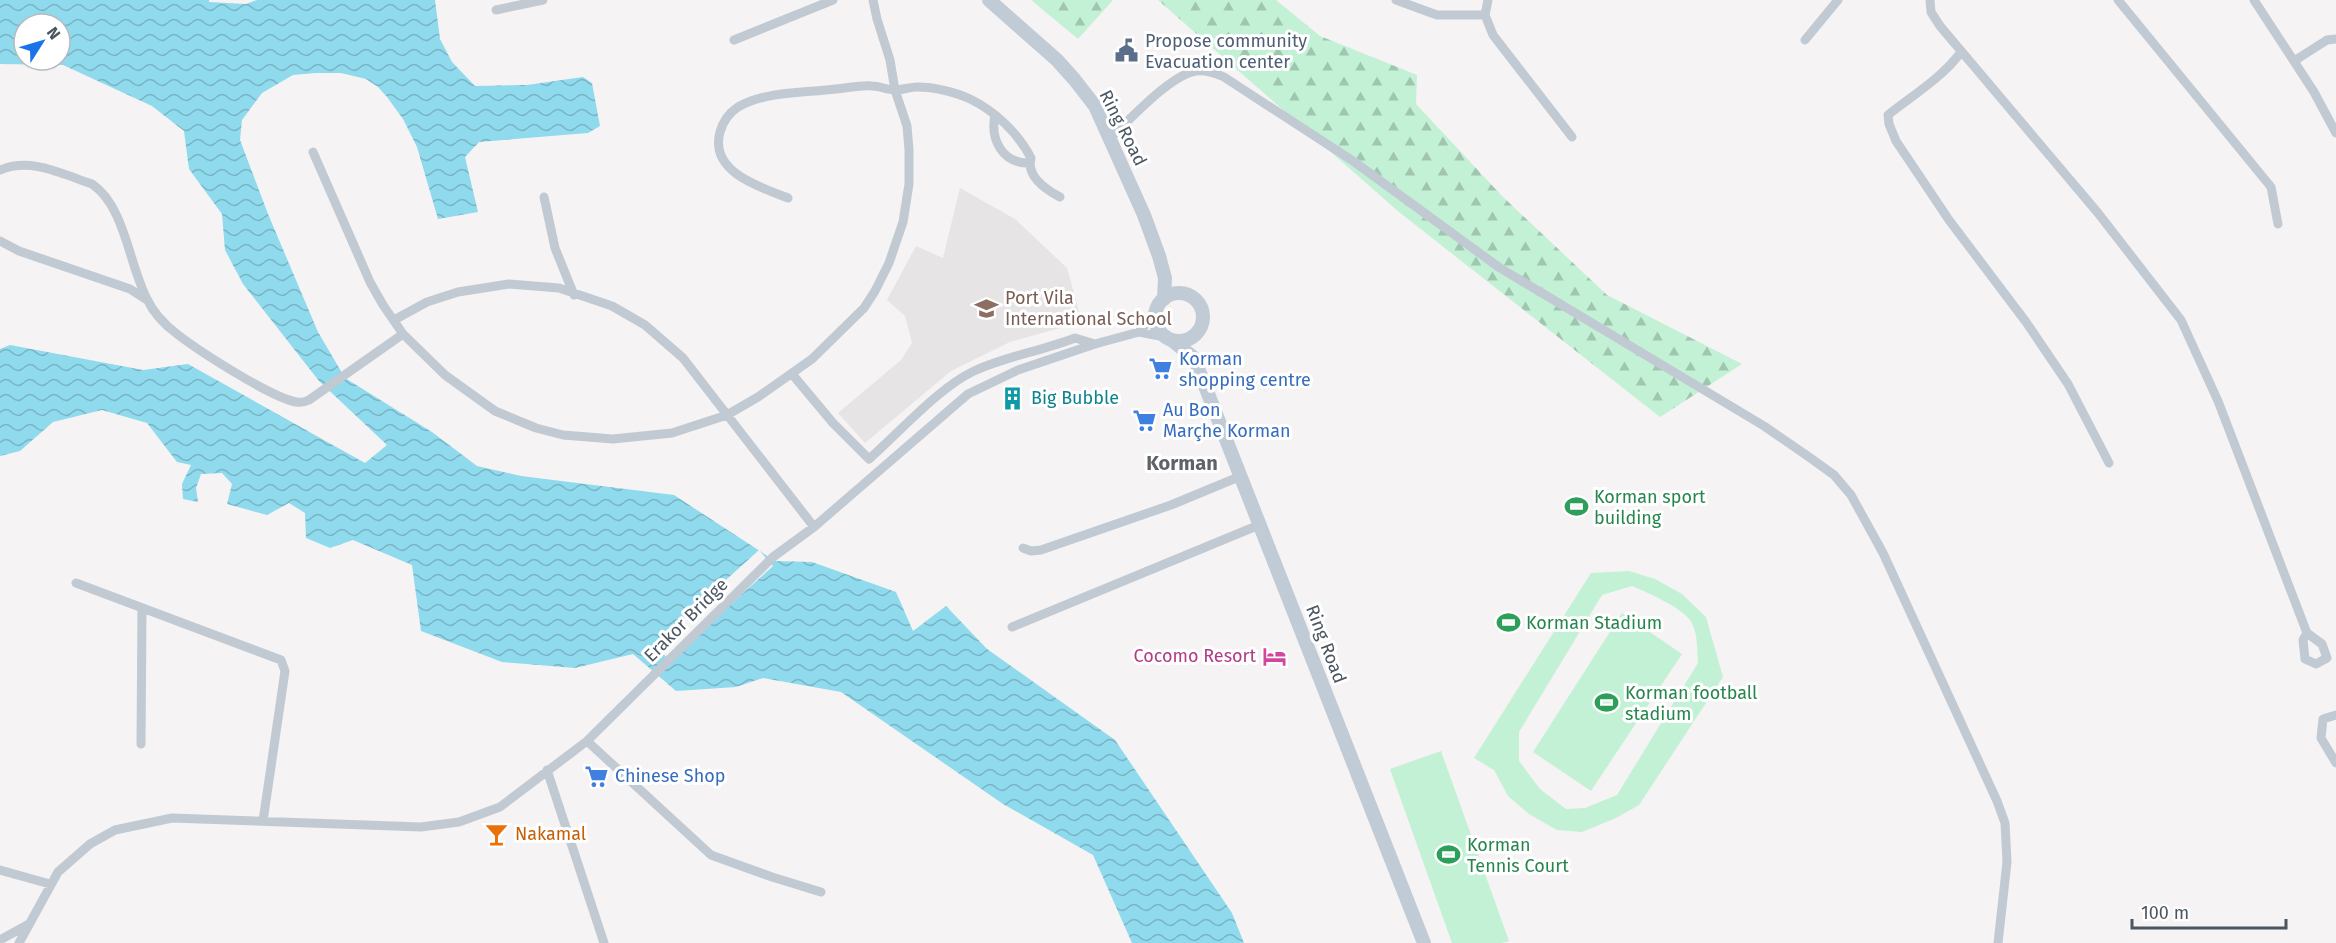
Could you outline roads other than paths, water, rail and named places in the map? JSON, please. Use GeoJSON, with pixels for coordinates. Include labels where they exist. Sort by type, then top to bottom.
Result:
{"type":"FeatureCollection","features":[{"type":"Feature","properties":{"kind":"main road","name":"Ring Road"},"geometry":{"type":"LineString","coordinates":[[988,0],[1039,44],[1074,79],[1095,106],[1144,215],[1164,271],[1164,299]]}},
{"type":"Feature","properties":{"kind":"main road","name":"Ring Road"},"geometry":{"type":"LineString","coordinates":[[1164,271],[1185,294]]}},
{"type":"Feature","properties":{"kind":"main road"},"geometry":{"type":"LineString","coordinates":[[1194,358],[1199,332],[1203,324],[1203,311],[1196,300],[1185,294],[1170,295],[1164,299],[1155,315],[1159,331],[1169,339],[1187,341],[1199,332]]}},
{"type":"Feature","properties":{"kind":"main road","name":"Ring Road"},"geometry":{"type":"LineString","coordinates":[[1169,339],[1194,358],[1424,943]]}},
{"type":"Feature","properties":{"kind":"street"},"geometry":{"type":"LineString","coordinates":[[496,10],[543,0]]}},
{"type":"Feature","properties":{"kind":"street"},"geometry":{"type":"LineString","coordinates":[[734,40],[833,0]]}},
{"type":"Feature","properties":{"kind":"street"},"geometry":{"type":"LineString","coordinates":[[313,152],[369,282],[403,334],[444,375],[481,402],[515,420],[563,435],[613,439],[672,433],[728,415],[792,374],[821,351],[864,308],[875,291],[897,242],[905,212],[910,166],[907,126],[895,90],[890,60],[873,0]]}},
{"type":"Feature","properties":{"kind":"street"},"geometry":{"type":"LineString","coordinates":[[1396,0],[1437,15],[1485,15]]}},
{"type":"Feature","properties":{"kind":"street"},"geometry":{"type":"LineString","coordinates":[[1488,0],[1485,15],[1493,35],[1572,138]]}},
{"type":"Feature","properties":{"kind":"street"},"geometry":{"type":"LineString","coordinates":[[1804,40],[1838,0]]}},
{"type":"Feature","properties":{"kind":"street"},"geometry":{"type":"LineString","coordinates":[[1930,0],[1931,12],[1961,52],[2098,213],[2181,320],[2214,392],[2307,633]]}},
{"type":"Feature","properties":{"kind":"street"},"geometry":{"type":"LineString","coordinates":[[2118,0],[2271,187],[2278,224]]}},
{"type":"Feature","properties":{"kind":"street"},"geometry":{"type":"LineString","coordinates":[[2254,0],[2294,61],[2336,133]]}},
{"type":"Feature","properties":{"kind":"street"},"geometry":{"type":"LineString","coordinates":[[2294,61],[2327,40],[2336,39]]}},
{"type":"Feature","properties":{"kind":"street"},"geometry":{"type":"LineString","coordinates":[[1961,52],[1956,60],[1888,115],[1889,124],[1896,141],[1949,220],[2026,322],[2068,384],[2109,463]]}},
{"type":"Feature","properties":{"kind":"street"},"geometry":{"type":"LineString","coordinates":[[1110,138],[1177,78],[1194,71],[1224,76],[1353,161],[1500,268],[1764,426],[1834,475],[1863,515],[1883,553],[2005,823],[2007,862],[1998,943]]}},
{"type":"Feature","properties":{"kind":"street"},"geometry":{"type":"LineString","coordinates":[[788,198],[745,180],[726,163],[720,153],[719,143],[723,123],[728,116],[746,104],[777,96],[871,85],[895,90],[916,87],[959,94],[978,103],[995,115],[1023,143],[1031,158],[1030,163],[1034,175],[1046,190],[1060,197]]}},
{"type":"Feature","properties":{"kind":"street"},"geometry":{"type":"LineString","coordinates":[[995,115],[993,137],[999,149],[1014,162],[1030,163]]}},
{"type":"Feature","properties":{"kind":"street"},"geometry":{"type":"LineString","coordinates":[[0,170],[17,164],[38,166],[92,184],[100,189],[111,204],[120,225],[147,300],[161,319],[177,334],[234,371],[284,398],[302,403],[309,400],[403,334]]}},
{"type":"Feature","properties":{"kind":"street"},"geometry":{"type":"LineString","coordinates":[[544,197],[555,248],[574,295]]}},
{"type":"Feature","properties":{"kind":"street"},"geometry":{"type":"LineString","coordinates":[[0,241],[19,251],[130,289],[147,300]]}},
{"type":"Feature","properties":{"kind":"street"},"geometry":{"type":"LineString","coordinates":[[394,320],[441,297],[491,285],[559,288],[574,295],[612,306],[659,336],[683,358],[814,527]]}},
{"type":"Feature","properties":{"kind":"street"},"geometry":{"type":"LineString","coordinates":[[1139,332],[1155,315]]}},
{"type":"Feature","properties":{"kind":"street"},"geometry":{"type":"LineString","coordinates":[[1139,332],[1169,339]]}},
{"type":"Feature","properties":{"kind":"street","name":"Erakor Bridge"},"geometry":{"type":"LineString","coordinates":[[19,943],[58,872],[90,843],[116,830],[172,818],[421,827],[450,824],[474,818],[500,807],[587,741],[773,557],[814,527],[965,396],[1001,378],[1095,344],[1139,332]]}},
{"type":"Feature","properties":{"kind":"street"},"geometry":{"type":"LineString","coordinates":[[792,374],[833,423],[869,459],[956,381],[975,371],[1075,338],[1095,344]]}},
{"type":"Feature","properties":{"kind":"street"},"geometry":{"type":"LineString","coordinates":[[995,364],[1001,378]]}},
{"type":"Feature","properties":{"kind":"street"},"geometry":{"type":"LineString","coordinates":[[956,381],[965,396]]}},
{"type":"Feature","properties":{"kind":"street"},"geometry":{"type":"LineString","coordinates":[[932,402],[944,415]]}},
{"type":"Feature","properties":{"kind":"street"},"geometry":{"type":"LineString","coordinates":[[909,424],[924,432]]}},
{"type":"Feature","properties":{"kind":"street"},"geometry":{"type":"LineString","coordinates":[[878,452],[887,464]]}},
{"type":"Feature","properties":{"kind":"street"},"geometry":{"type":"LineString","coordinates":[[1023,548],[1031,551],[1041,550],[1171,505],[1241,476]]}},
{"type":"Feature","properties":{"kind":"street"},"geometry":{"type":"LineString","coordinates":[[1012,627],[1259,525]]}},
{"type":"Feature","properties":{"kind":"street"},"geometry":{"type":"LineString","coordinates":[[76,583],[275,656],[283,662],[285,671],[263,821]]}},
{"type":"Feature","properties":{"kind":"street"},"geometry":{"type":"LineString","coordinates":[[141,744],[142,609]]}},
{"type":"Feature","properties":{"kind":"street"},"geometry":{"type":"LineString","coordinates":[[2336,715],[2323,718],[2321,738],[2336,763]]}},
{"type":"Feature","properties":{"kind":"street"},"geometry":{"type":"LineString","coordinates":[[587,741],[711,855],[772,878],[821,892]]}},
{"type":"Feature","properties":{"kind":"street"},"geometry":{"type":"LineString","coordinates":[[547,770],[604,943]]}},
{"type":"Feature","properties":{"kind":"street"},"geometry":{"type":"LineString","coordinates":[[0,870],[50,884]]}},
{"type":"Feature","properties":{"kind":"street"},"geometry":{"type":"LineString","coordinates":[[0,940],[29,924]]}},
{"type":"Feature","properties":{"kind":"water"},"geometry":{"type":"Polygon","coordinates":[[[0,0],[209,0],[209,2],[246,4],[257,0],[435,0],[440,39],[452,62],[475,86],[527,85],[583,77],[592,83],[600,126],[588,133],[479,142],[465,157],[478,212],[438,219],[417,147],[403,119],[378,87],[366,79],[341,73],[316,73],[293,75],[262,93],[242,120],[240,140],[268,214],[318,332],[345,378],[432,432],[477,466],[521,476],[674,495],[775,561],[812,562],[896,592],[913,631],[946,606],[987,649],[1115,740],[1232,913],[1244,943],[1132,943],[1093,855],[1003,804],[841,692],[763,678],[736,687],[676,691],[633,654],[575,668],[502,662],[421,631],[412,565],[353,540],[330,548],[306,538],[305,513],[289,503],[267,515],[227,504],[232,484],[222,473],[201,474],[196,488],[198,502],[183,499],[182,484],[191,465],[177,462],[147,423],[102,410],[53,422],[20,451],[0,456],[0,349],[10,345],[143,370],[188,364],[365,463],[387,445],[319,381],[243,284],[225,250],[222,214],[189,169],[184,131],[152,106],[72,69],[72,12],[12,12],[12,64],[0,64],[0,0]]]}},
{"type":"Feature","properties":{"kind":"place","name":"Propose community Evacuation center"},"geometry":{"type":"Point","coordinates":[1127,51]}},
{"type":"Feature","properties":{"kind":"place","name":"Port Vila International School"},"geometry":{"type":"Point","coordinates":[987,308]}},
{"type":"Feature","properties":{"kind":"place","name":"Korman shopping centre"},"geometry":{"type":"Point","coordinates":[1161,369]}},
{"type":"Feature","properties":{"kind":"place","name":"Big Bubble"},"geometry":{"type":"Point","coordinates":[1013,398]}},
{"type":"Feature","properties":{"kind":"place","name":"Au Bon Marçhe Korman"},"geometry":{"type":"Point","coordinates":[1145,420]}},
{"type":"Feature","properties":{"kind":"place","name":"Korman sport building"},"geometry":{"type":"Point","coordinates":[1576,507]}},
{"type":"Feature","properties":{"kind":"place","name":"Korman Stadium"},"geometry":{"type":"Point","coordinates":[1508,623]}},
{"type":"Feature","properties":{"kind":"place","name":"Cocomo Resort"},"geometry":{"type":"Point","coordinates":[1274,656]}},
{"type":"Feature","properties":{"kind":"place","name":"Korman football stadium"},"geometry":{"type":"Point","coordinates":[1607,703]}},
{"type":"Feature","properties":{"kind":"place","name":"Chinese Shop"},"geometry":{"type":"Point","coordinates":[597,776]}},
{"type":"Feature","properties":{"kind":"place","name":"Nakamal"},"geometry":{"type":"Point","coordinates":[497,834]}},
{"type":"Feature","properties":{"kind":"place","name":"Korman Tennis Court"},"geometry":{"type":"Point","coordinates":[1449,855]}},
{"type":"Feature","properties":{"kind":"district","name":"Korman"},"geometry":{"type":"Point","coordinates":[1182,463]}}]}
